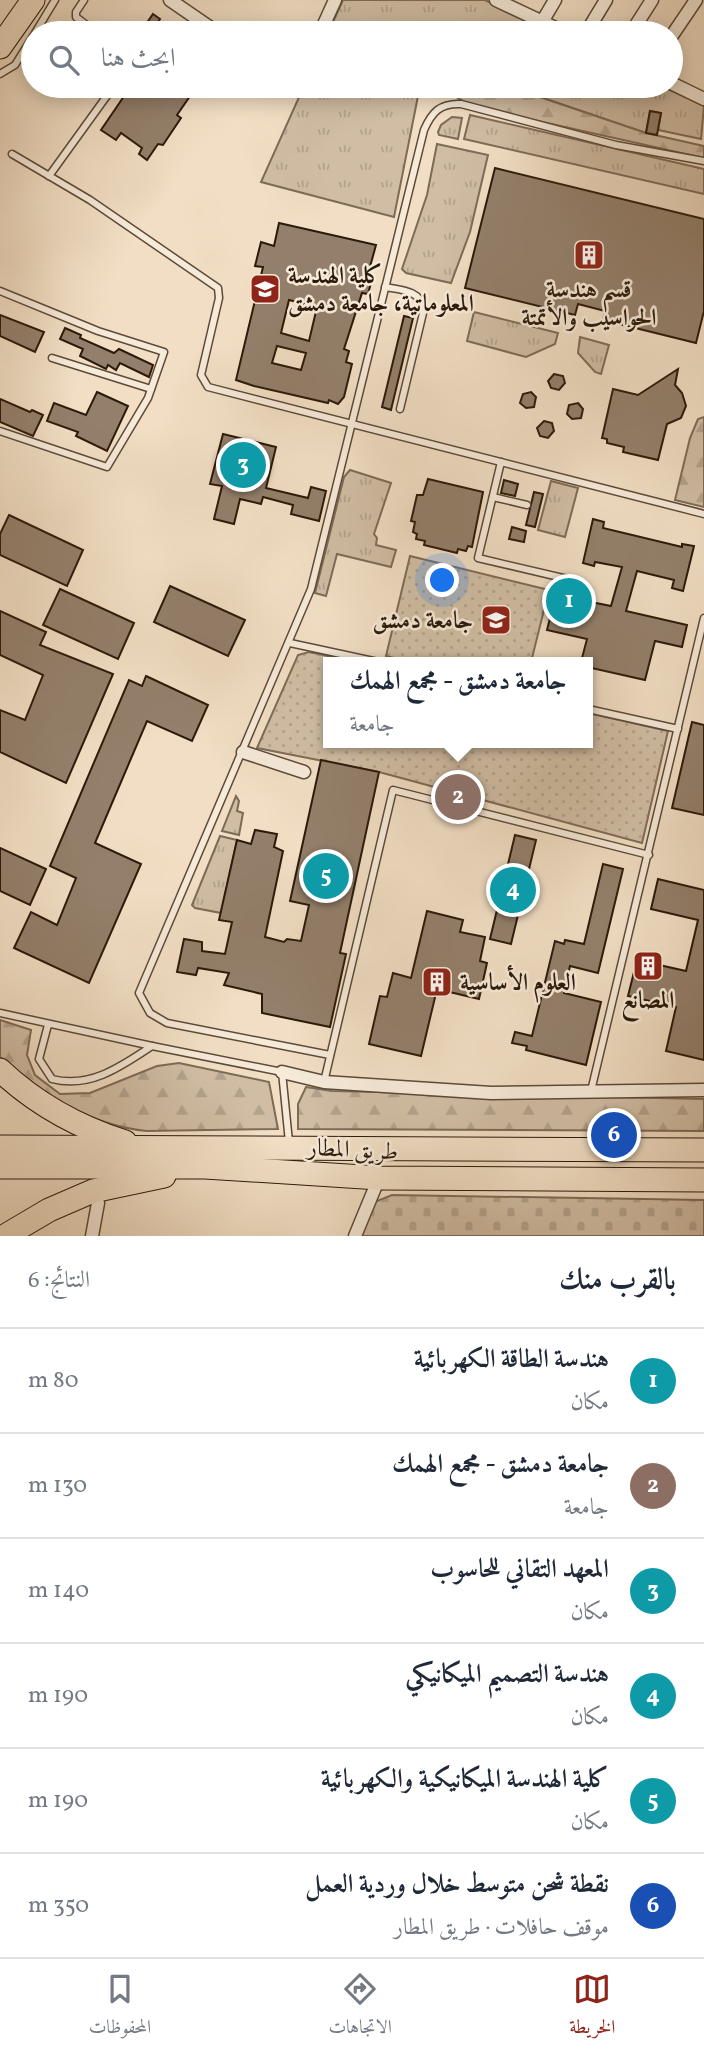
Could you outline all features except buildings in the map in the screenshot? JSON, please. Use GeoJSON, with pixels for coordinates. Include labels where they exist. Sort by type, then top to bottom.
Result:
{"type":"FeatureCollection","features":[{"type":"Feature","properties":{"kind":"highway"},"geometry":{"type":"LineString","coordinates":[[0,47],[33,0]]}},
{"type":"Feature","properties":{"kind":"highway"},"geometry":{"type":"LineString","coordinates":[[0,1070],[38,1101],[72,1121],[110,1137],[149,1148]]}},
{"type":"Feature","properties":{"kind":"highway","name":"طريق المطار"},"geometry":{"type":"LineString","coordinates":[[0,1147],[704,1150]]}},
{"type":"Feature","properties":{"kind":"highway","name":"طريق المطار"},"geometry":{"type":"LineString","coordinates":[[0,1167],[205,1167],[379,1178],[704,1180]]}},
{"type":"Feature","properties":{"kind":"highway"},"geometry":{"type":"LineString","coordinates":[[5,1236],[49,1210],[93,1191],[205,1167]]}},
{"type":"Feature","properties":{"kind":"street"},"geometry":{"type":"LineString","coordinates":[[170,0],[201,21]]}},
{"type":"Feature","properties":{"kind":"street"},"geometry":{"type":"LineString","coordinates":[[325,21],[335,0]]}},
{"type":"Feature","properties":{"kind":"street"},"geometry":{"type":"LineString","coordinates":[[497,0],[539,21]]}},
{"type":"Feature","properties":{"kind":"street"},"geometry":{"type":"LineString","coordinates":[[542,21],[555,0]]}},
{"type":"Feature","properties":{"kind":"street"},"geometry":{"type":"LineString","coordinates":[[593,21],[606,0]]}},
{"type":"Feature","properties":{"kind":"street"},"geometry":{"type":"LineString","coordinates":[[639,21],[652,0]]}},
{"type":"Feature","properties":{"kind":"street"},"geometry":{"type":"LineString","coordinates":[[682,21],[696,0]]}},
{"type":"Feature","properties":{"kind":"street"},"geometry":{"type":"LineString","coordinates":[[683,89],[704,99]]}},
{"type":"Feature","properties":{"kind":"street"},"geometry":{"type":"LineString","coordinates":[[243,752],[304,772]]}},
{"type":"Feature","properties":{"kind":"street"},"geometry":{"type":"LineString","coordinates":[[282,1072],[324,1082],[491,1093],[704,1090]]}},
{"type":"Feature","properties":{"kind":"street"},"geometry":{"type":"LineString","coordinates":[[355,1236],[379,1178]]}},
{"type":"Feature","properties":{"kind":"street"},"geometry":{"type":"LineString","coordinates":[[92,1236],[98,1203]]}},
{"type":"Feature","properties":{"kind":"lane"},"geometry":{"type":"LineString","coordinates":[[42,21],[55,0]]}},
{"type":"Feature","properties":{"kind":"lane"},"geometry":{"type":"LineString","coordinates":[[81,21],[76,17],[76,12],[84,0]]}},
{"type":"Feature","properties":{"kind":"lane"},"geometry":{"type":"LineString","coordinates":[[0,74],[15,65],[21,56]]}},
{"type":"Feature","properties":{"kind":"lane"},"geometry":{"type":"LineString","coordinates":[[49,176],[105,98]]}},
{"type":"Feature","properties":{"kind":"lane"},"geometry":{"type":"LineString","coordinates":[[330,1055],[167,1023],[150,1013],[139,993],[311,589],[424,130],[430,116],[440,107],[461,104],[616,145],[704,161]]}},
{"type":"Feature","properties":{"kind":"lane"},"geometry":{"type":"LineString","coordinates":[[12,154],[90,200],[218,288],[219,298],[201,374],[208,387],[704,514]]}},
{"type":"Feature","properties":{"kind":"lane"},"geometry":{"type":"LineString","coordinates":[[385,287],[414,294],[422,300],[424,309],[400,410]]}},
{"type":"Feature","properties":{"kind":"lane"},"geometry":{"type":"LineString","coordinates":[[0,291],[98,331],[164,352],[148,398],[107,467],[0,430]]}},
{"type":"Feature","properties":{"kind":"lane"},"geometry":{"type":"LineString","coordinates":[[52,358],[151,389]]}},
{"type":"Feature","properties":{"kind":"lane"},"geometry":{"type":"LineString","coordinates":[[501,461],[478,558],[576,581]]}},
{"type":"Feature","properties":{"kind":"lane"},"geometry":{"type":"LineString","coordinates":[[493,497],[527,505]]}},
{"type":"Feature","properties":{"kind":"lane"},"geometry":{"type":"LineString","coordinates":[[591,1091],[704,618]]}},
{"type":"Feature","properties":{"kind":"lane"},"geometry":{"type":"LineString","coordinates":[[290,643],[355,657]]}},
{"type":"Feature","properties":{"kind":"lane"},"geometry":{"type":"LineString","coordinates":[[593,710],[678,729]]}},
{"type":"Feature","properties":{"kind":"lane"},"geometry":{"type":"LineString","coordinates":[[324,1082],[393,790],[649,855]]}},
{"type":"Feature","properties":{"kind":"lane"},"geometry":{"type":"LineString","coordinates":[[0,1013],[282,1072],[290,1148]]}},
{"type":"Feature","properties":{"kind":"lane"},"geometry":{"type":"LineString","coordinates":[[48,1025],[39,1059],[52,1079],[62,1082],[91,1079],[113,1071],[152,1046]]}},
{"type":"Feature","properties":{"kind":"green space"},"geometry":{"type":"Polygon","coordinates":[[[343,0],[485,0],[529,21],[333,21],[343,0]]]}},
{"type":"Feature","properties":{"kind":"green space"},"geometry":{"type":"Polygon","coordinates":[[[683,96],[704,106],[701,139],[658,130],[661,113],[650,111],[646,133],[543,98],[683,96]]]}},
{"type":"Feature","properties":{"kind":"green space"},"geometry":{"type":"Polygon","coordinates":[[[299,98],[418,98],[394,217],[261,182],[299,98]]]}},
{"type":"Feature","properties":{"kind":"green space"},"geometry":{"type":"Polygon","coordinates":[[[458,98],[543,98],[646,133],[704,146],[704,158],[493,111],[458,98]]]}},
{"type":"Feature","properties":{"kind":"green space"},"geometry":{"type":"Polygon","coordinates":[[[470,115],[704,169],[704,194],[464,139],[470,115]]]}},
{"type":"Feature","properties":{"kind":"green space"},"geometry":{"type":"Polygon","coordinates":[[[452,117],[462,118],[458,139],[439,135],[438,132],[441,125],[452,117]]]}},
{"type":"Feature","properties":{"kind":"green space"},"geometry":{"type":"Polygon","coordinates":[[[437,144],[488,155],[470,232],[451,283],[406,273],[402,269],[427,195],[437,144]]]}},
{"type":"Feature","properties":{"kind":"green space"},"geometry":{"type":"Polygon","coordinates":[[[474,312],[558,333],[555,344],[526,357],[467,341],[474,312]]]}},
{"type":"Feature","properties":{"kind":"green space"},"geometry":{"type":"Polygon","coordinates":[[[580,337],[609,345],[601,374],[595,372],[578,353],[580,337]]]}},
{"type":"Feature","properties":{"kind":"green space"},"geometry":{"type":"Polygon","coordinates":[[[704,417],[704,507],[675,500],[690,438],[698,419],[704,417]]]}},
{"type":"Feature","properties":{"kind":"green space"},"geometry":{"type":"Polygon","coordinates":[[[350,470],[391,483],[374,534],[377,538],[376,545],[396,550],[391,567],[337,554],[326,596],[315,593],[344,477],[350,470]]]}},
{"type":"Feature","properties":{"kind":"green space"},"geometry":{"type":"Polygon","coordinates":[[[551,481],[578,488],[565,537],[538,530],[551,481]]]}},
{"type":"Feature","properties":{"kind":"green space"},"geometry":{"type":"Polygon","coordinates":[[[410,556],[549,590],[532,657],[386,656],[410,556]]]}},
{"type":"Feature","properties":{"kind":"green space"},"geometry":{"type":"Polygon","coordinates":[[[309,652],[332,657],[323,657],[323,748],[593,748],[593,714],[668,731],[642,843],[379,772],[257,748],[298,655],[309,652]]]}},
{"type":"Feature","properties":{"kind":"green space"},"geometry":{"type":"Polygon","coordinates":[[[236,796],[239,801],[237,811],[243,813],[239,835],[222,831],[236,796]]]}},
{"type":"Feature","properties":{"kind":"green space"},"geometry":{"type":"Polygon","coordinates":[[[220,836],[237,840],[221,913],[192,905],[220,836]]]}},
{"type":"Feature","properties":{"kind":"green space"},"geometry":{"type":"Polygon","coordinates":[[[0,1020],[31,1030],[27,1055],[35,1075],[60,1094],[90,1093],[157,1066],[179,1063],[269,1082],[278,1129],[147,1131],[106,1123],[50,1095],[0,1057],[0,1020]]]}},
{"type":"Feature","properties":{"kind":"green space"},"geometry":{"type":"Polygon","coordinates":[[[306,1087],[332,1091],[704,1099],[704,1131],[298,1129],[298,1104],[306,1087]]]}},
{"type":"Feature","properties":{"kind":"green space"},"geometry":{"type":"Polygon","coordinates":[[[392,1195],[704,1200],[704,1236],[359,1236],[372,1203],[392,1195]]]}},
{"type":"Feature","properties":{"kind":"place","name":"قسم هندسة الحواسيب والأتمتة"},"geometry":{"type":"Point","coordinates":[589,255]}},
{"type":"Feature","properties":{"kind":"place","name":"كلية الهندسة المعلوماتية، جامعة دمشق"},"geometry":{"type":"Point","coordinates":[265,289]}},
{"type":"Feature","properties":{"kind":"place","name":"المعهد التقاني للحاسوب"},"geometry":{"type":"Point","coordinates":[243,465]}},
{"type":"Feature","properties":{"kind":"place","name":"هندسة الطاقة الكهربائية"},"geometry":{"type":"Point","coordinates":[569,601]}},
{"type":"Feature","properties":{"kind":"place","name":"جامعة دمشق"},"geometry":{"type":"Point","coordinates":[496,620]}},
{"type":"Feature","properties":{"kind":"place","name":"جامعة دمشق - مجمع الهمك"},"geometry":{"type":"Point","coordinates":[458,797]}},
{"type":"Feature","properties":{"kind":"place","name":"كلية الهندسة الميكانيكية والكهربائية"},"geometry":{"type":"Point","coordinates":[326,876]}},
{"type":"Feature","properties":{"kind":"place","name":"هندسة التصميم الميكانيكي"},"geometry":{"type":"Point","coordinates":[513,890]}},
{"type":"Feature","properties":{"kind":"place","name":"المصانع"},"geometry":{"type":"Point","coordinates":[648,966]}},
{"type":"Feature","properties":{"kind":"place","name":"العلوم الأساسية"},"geometry":{"type":"Point","coordinates":[437,982]}},
{"type":"Feature","properties":{"kind":"place","name":"نقطة شحن متوسط خلال وردية العمل"},"geometry":{"type":"Point","coordinates":[614,1135]}}]}
